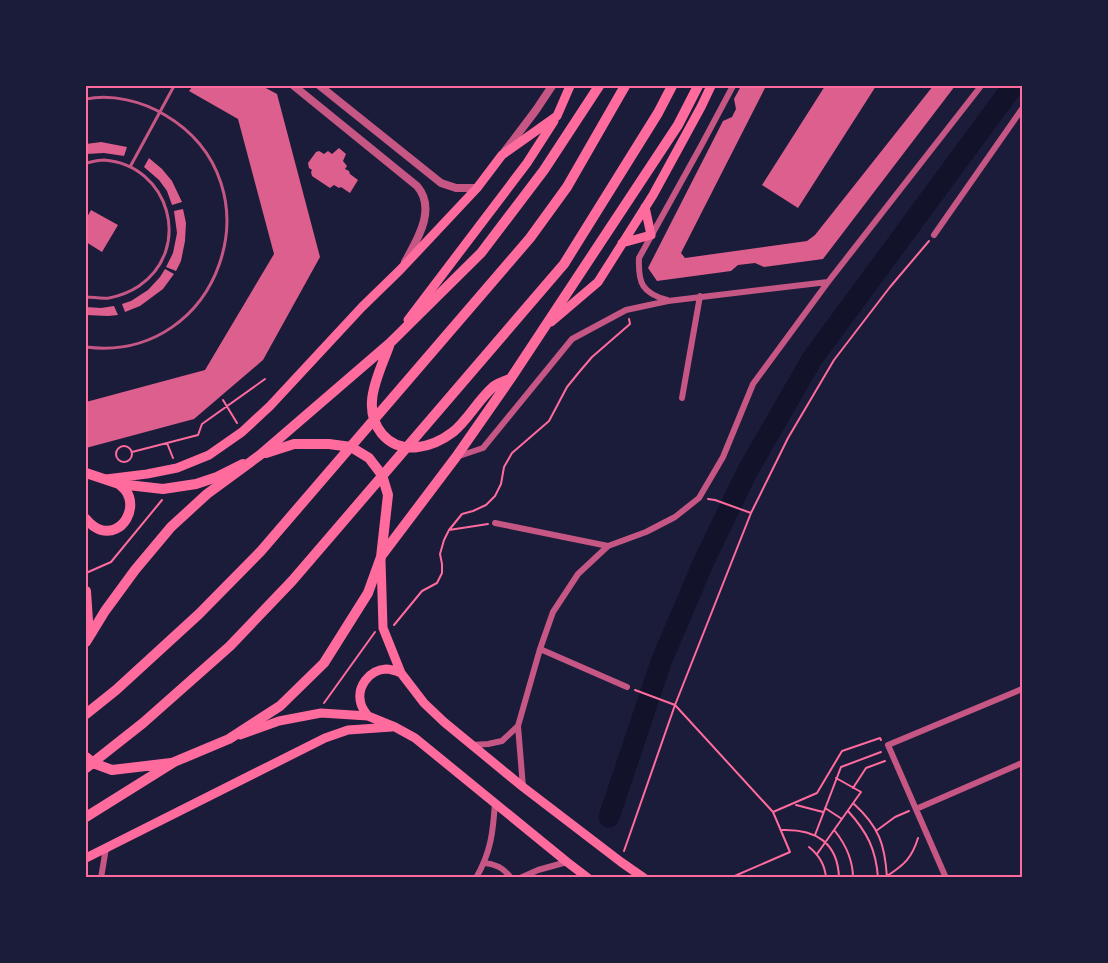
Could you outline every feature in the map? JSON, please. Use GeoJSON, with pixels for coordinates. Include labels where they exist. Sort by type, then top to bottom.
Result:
{"type":"FeatureCollection","features":[{"type":"Feature","properties":{"kind":"main road"},"geometry":{"type":"LineString","coordinates":[[102,479],[177,468],[208,454],[242,432],[270,406],[477,188],[502,155],[557,116],[570,86]]}},
{"type":"Feature","properties":{"kind":"main road"},"geometry":{"type":"LineString","coordinates":[[511,378],[495,386],[453,432],[432,445],[407,448],[395,444],[376,427],[372,416],[373,391],[390,343],[527,163],[576,86]]}},
{"type":"Feature","properties":{"kind":"main road"},"geometry":{"type":"LineString","coordinates":[[86,639],[135,570],[171,526],[207,494],[260,455],[390,343],[481,253],[544,170],[599,86]]}},
{"type":"Feature","properties":{"kind":"main road"},"geometry":{"type":"LineString","coordinates":[[86,714],[199,615],[261,551],[530,238],[567,187],[625,86]]}},
{"type":"Feature","properties":{"kind":"main road"},"geometry":{"type":"LineString","coordinates":[[86,768],[143,723],[230,646],[292,581],[351,513],[564,264],[658,113],[672,86]]}},
{"type":"Feature","properties":{"kind":"main road"},"geometry":{"type":"LineString","coordinates":[[229,739],[280,706],[324,663],[368,593],[381,557],[456,457],[511,378],[678,125],[698,86]]}},
{"type":"Feature","properties":{"kind":"main road"},"geometry":{"type":"LineString","coordinates":[[544,327],[598,282],[645,207],[711,86]]}},
{"type":"Feature","properties":{"kind":"main road"},"geometry":{"type":"LineString","coordinates":[[622,243],[651,235],[645,207]]}},
{"type":"Feature","properties":{"kind":"main road"},"geometry":{"type":"LineString","coordinates":[[86,473],[119,484],[163,489],[196,484],[217,477],[260,455],[294,444],[329,444],[351,447],[369,458],[382,475],[388,495],[381,557],[383,628],[400,673],[424,703],[471,745],[621,862],[645,878]]}},
{"type":"Feature","properties":{"kind":"main road"},"geometry":{"type":"LineString","coordinates":[[86,519],[94,527],[104,531],[114,530],[123,524],[129,515],[130,501],[126,491],[119,484]]}},
{"type":"Feature","properties":{"kind":"main road"},"geometry":{"type":"LineString","coordinates":[[86,591],[86,639]]}},
{"type":"Feature","properties":{"kind":"main road"},"geometry":{"type":"LineString","coordinates":[[368,716],[360,699],[365,680],[375,672],[388,669],[400,673]]}},
{"type":"Feature","properties":{"kind":"main road"},"geometry":{"type":"LineString","coordinates":[[86,817],[174,762],[279,721],[321,713],[368,716],[415,738],[588,878]]}},
{"type":"Feature","properties":{"kind":"main road"},"geometry":{"type":"LineString","coordinates":[[86,858],[325,738],[348,730],[395,727]]}},
{"type":"Feature","properties":{"kind":"main road"},"geometry":{"type":"LineString","coordinates":[[86,757],[93,763],[112,770],[174,762]]}},
{"type":"Feature","properties":{"kind":"street"},"geometry":{"type":"LineString","coordinates":[[294,86],[422,192],[425,213],[419,236],[400,270]]}},
{"type":"Feature","properties":{"kind":"street"},"geometry":{"type":"LineString","coordinates":[[322,86],[441,183],[456,188],[477,188]]}},
{"type":"Feature","properties":{"kind":"street"},"geometry":{"type":"LineString","coordinates":[[502,155],[552,86]]}},
{"type":"Feature","properties":{"kind":"street"},"geometry":{"type":"LineString","coordinates":[[668,301],[653,296],[645,289],[638,273],[639,258],[733,86]]}},
{"type":"Feature","properties":{"kind":"street"},"geometry":{"type":"LineString","coordinates":[[523,787],[518,726],[540,648],[553,612],[578,574],[608,546],[646,532],[675,517],[699,498],[723,457],[753,384],[828,282],[981,86]]}},
{"type":"Feature","properties":{"kind":"street"},"geometry":{"type":"LineString","coordinates":[[934,235],[1023,109]]}},
{"type":"Feature","properties":{"kind":"street"},"geometry":{"type":"LineString","coordinates":[[417,186],[426,188],[430,180],[429,175]]}},
{"type":"Feature","properties":{"kind":"street"},"geometry":{"type":"LineString","coordinates":[[456,457],[483,448],[572,339],[626,310],[700,296],[828,282]]}},
{"type":"Feature","properties":{"kind":"street"},"geometry":{"type":"LineString","coordinates":[[682,398],[700,296]]}},
{"type":"Feature","properties":{"kind":"street"},"geometry":{"type":"LineString","coordinates":[[495,523],[608,546]]}},
{"type":"Feature","properties":{"kind":"street"},"geometry":{"type":"LineString","coordinates":[[540,648],[627,687]]}},
{"type":"Feature","properties":{"kind":"street"},"geometry":{"type":"LineString","coordinates":[[946,878],[887,749],[888,745],[1023,689]]}},
{"type":"Feature","properties":{"kind":"street"},"geometry":{"type":"LineString","coordinates":[[471,745],[502,741],[518,726]]}},
{"type":"Feature","properties":{"kind":"street"},"geometry":{"type":"LineString","coordinates":[[916,809],[1023,763]]}},
{"type":"Feature","properties":{"kind":"street"},"geometry":{"type":"LineString","coordinates":[[476,878],[484,864],[493,834],[495,803]]}},
{"type":"Feature","properties":{"kind":"street"},"geometry":{"type":"LineString","coordinates":[[101,878],[106,848]]}},
{"type":"Feature","properties":{"kind":"street"},"geometry":{"type":"LineString","coordinates":[[520,878],[567,862]]}},
{"type":"Feature","properties":{"kind":"street"},"geometry":{"type":"LineString","coordinates":[[484,864],[497,865],[511,878]]}},
{"type":"Feature","properties":{"kind":"lane"},"geometry":{"type":"LineString","coordinates":[[130,167],[174,86]]}},
{"type":"Feature","properties":{"kind":"lane"},"geometry":{"type":"LineString","coordinates":[[86,99],[108,98],[142,104],[160,112],[186,130],[198,142],[216,171],[222,187],[226,212],[226,238],[217,271],[205,293],[188,313],[175,324],[145,340],[111,348],[86,347]]}},
{"type":"Feature","properties":{"kind":"lane"},"geometry":{"type":"LineString","coordinates":[[86,163],[103,160],[126,165],[145,177],[160,194],[168,215],[169,238],[162,260],[148,279],[130,292],[108,298],[86,297]]}},
{"type":"Feature","properties":{"kind":"path"},"geometry":{"type":"LineString","coordinates":[[621,862],[675,705],[749,512],[788,438],[834,360],[890,287],[934,235]]}},
{"type":"Feature","properties":{"kind":"path"},"geometry":{"type":"LineString","coordinates":[[321,713],[321,708],[375,631],[393,626],[422,591],[437,583],[442,573],[440,554],[450,530],[462,514],[486,505],[495,496],[501,484],[504,467],[512,453],[549,421],[567,387],[592,357],[630,324],[626,310]]}},
{"type":"Feature","properties":{"kind":"path"},"geometry":{"type":"LineString","coordinates":[[132,452],[198,435],[202,424],[264,379]]}},
{"type":"Feature","properties":{"kind":"path"},"geometry":{"type":"LineString","coordinates":[[223,400],[242,432]]}},
{"type":"Feature","properties":{"kind":"path"},"geometry":{"type":"LineString","coordinates":[[167,443],[177,468]]}},
{"type":"Feature","properties":{"kind":"path"},"geometry":{"type":"LineString","coordinates":[[121,446],[129,448],[132,452],[129,460],[125,462],[117,459],[117,450],[121,446]]}},
{"type":"Feature","properties":{"kind":"path"},"geometry":{"type":"LineString","coordinates":[[86,573],[111,562],[162,500],[163,489]]}},
{"type":"Feature","properties":{"kind":"path"},"geometry":{"type":"LineString","coordinates":[[715,500],[749,512]]}},
{"type":"Feature","properties":{"kind":"path"},"geometry":{"type":"LineString","coordinates":[[450,530],[495,523]]}},
{"type":"Feature","properties":{"kind":"path"},"geometry":{"type":"LineString","coordinates":[[627,687],[675,705],[773,812],[790,852],[730,878]]}},
{"type":"Feature","properties":{"kind":"path"},"geometry":{"type":"LineString","coordinates":[[773,812],[817,793],[842,751],[880,738],[887,749],[841,767],[815,835]]}},
{"type":"Feature","properties":{"kind":"path"},"geometry":{"type":"LineString","coordinates":[[853,788],[866,768],[893,758]]}},
{"type":"Feature","properties":{"kind":"path"},"geometry":{"type":"LineString","coordinates":[[817,854],[861,792],[836,778]]}},
{"type":"Feature","properties":{"kind":"path"},"geometry":{"type":"LineString","coordinates":[[853,803],[871,822],[882,843],[887,860],[887,877]]}},
{"type":"Feature","properties":{"kind":"path"},"geometry":{"type":"LineString","coordinates":[[796,805],[823,812]]}},
{"type":"Feature","properties":{"kind":"path"},"geometry":{"type":"LineString","coordinates":[[825,808],[842,819]]}},
{"type":"Feature","properties":{"kind":"path"},"geometry":{"type":"LineString","coordinates":[[876,831],[895,817],[916,809]]}},
{"type":"Feature","properties":{"kind":"path"},"geometry":{"type":"LineString","coordinates":[[848,811],[868,837],[874,851],[878,878]]}},
{"type":"Feature","properties":{"kind":"path"},"geometry":{"type":"LineString","coordinates":[[887,877],[911,856],[923,825]]}},
{"type":"Feature","properties":{"kind":"path"},"geometry":{"type":"LineString","coordinates":[[782,830],[803,831],[825,842],[834,854],[839,878]]}},
{"type":"Feature","properties":{"kind":"path"},"geometry":{"type":"LineString","coordinates":[[834,830],[851,858],[853,878]]}},
{"type":"Feature","properties":{"kind":"path"},"geometry":{"type":"LineString","coordinates":[[809,847],[824,865],[826,878]]}},
{"type":"Feature","properties":{"kind":"building"},"geometry":{"type":"Polygon","coordinates":[[[193,86],[262,86],[277,94],[320,257],[263,360],[194,419],[86,448],[86,402],[205,370],[274,254],[238,119],[189,91],[193,86]]]}},
{"type":"Feature","properties":{"kind":"building"},"geometry":{"type":"Polygon","coordinates":[[[741,86],[766,86],[681,253],[685,258],[807,241],[815,235],[933,86],[955,86],[823,259],[764,267],[755,263],[738,265],[731,271],[657,281],[648,268],[723,121],[732,117],[736,109],[734,99],[741,86]]]}},
{"type":"Feature","properties":{"kind":"building"},"geometry":{"type":"Polygon","coordinates":[[[825,86],[876,86],[798,208],[762,185],[825,86]]]}},
{"type":"Feature","properties":{"kind":"building"},"geometry":{"type":"Polygon","coordinates":[[[101,142],[127,147],[124,156],[104,153],[86,154],[86,144],[101,142]]]}},
{"type":"Feature","properties":{"kind":"building"},"geometry":{"type":"Polygon","coordinates":[[[339,148],[346,154],[343,161],[347,166],[345,169],[358,180],[350,193],[334,185],[330,188],[312,176],[312,170],[309,168],[308,163],[316,152],[324,154],[328,151],[332,154],[339,148]]]}},
{"type":"Feature","properties":{"kind":"building"},"geometry":{"type":"Polygon","coordinates":[[[149,158],[172,181],[182,202],[172,205],[167,191],[159,180],[144,167],[149,158]]]}},
{"type":"Feature","properties":{"kind":"building"},"geometry":{"type":"Polygon","coordinates":[[[183,209],[186,223],[185,241],[181,261],[176,271],[166,267],[173,253],[177,233],[174,211],[183,209]]]}},
{"type":"Feature","properties":{"kind":"building"},"geometry":{"type":"Polygon","coordinates":[[[91,210],[118,225],[102,252],[86,242],[86,219],[91,210]]]}},
{"type":"Feature","properties":{"kind":"building"},"geometry":{"type":"Polygon","coordinates":[[[165,269],[174,274],[163,289],[140,306],[125,312],[122,304],[148,290],[165,269]]]}},
{"type":"Feature","properties":{"kind":"building"},"geometry":{"type":"Polygon","coordinates":[[[114,306],[118,315],[86,315],[86,307],[114,306]]]}},
{"type":"Feature","properties":{"kind":"waterway"},"geometry":{"type":"LineString","coordinates":[[609,817],[661,662],[704,561],[747,472],[812,359],[1013,86]]}}]}
